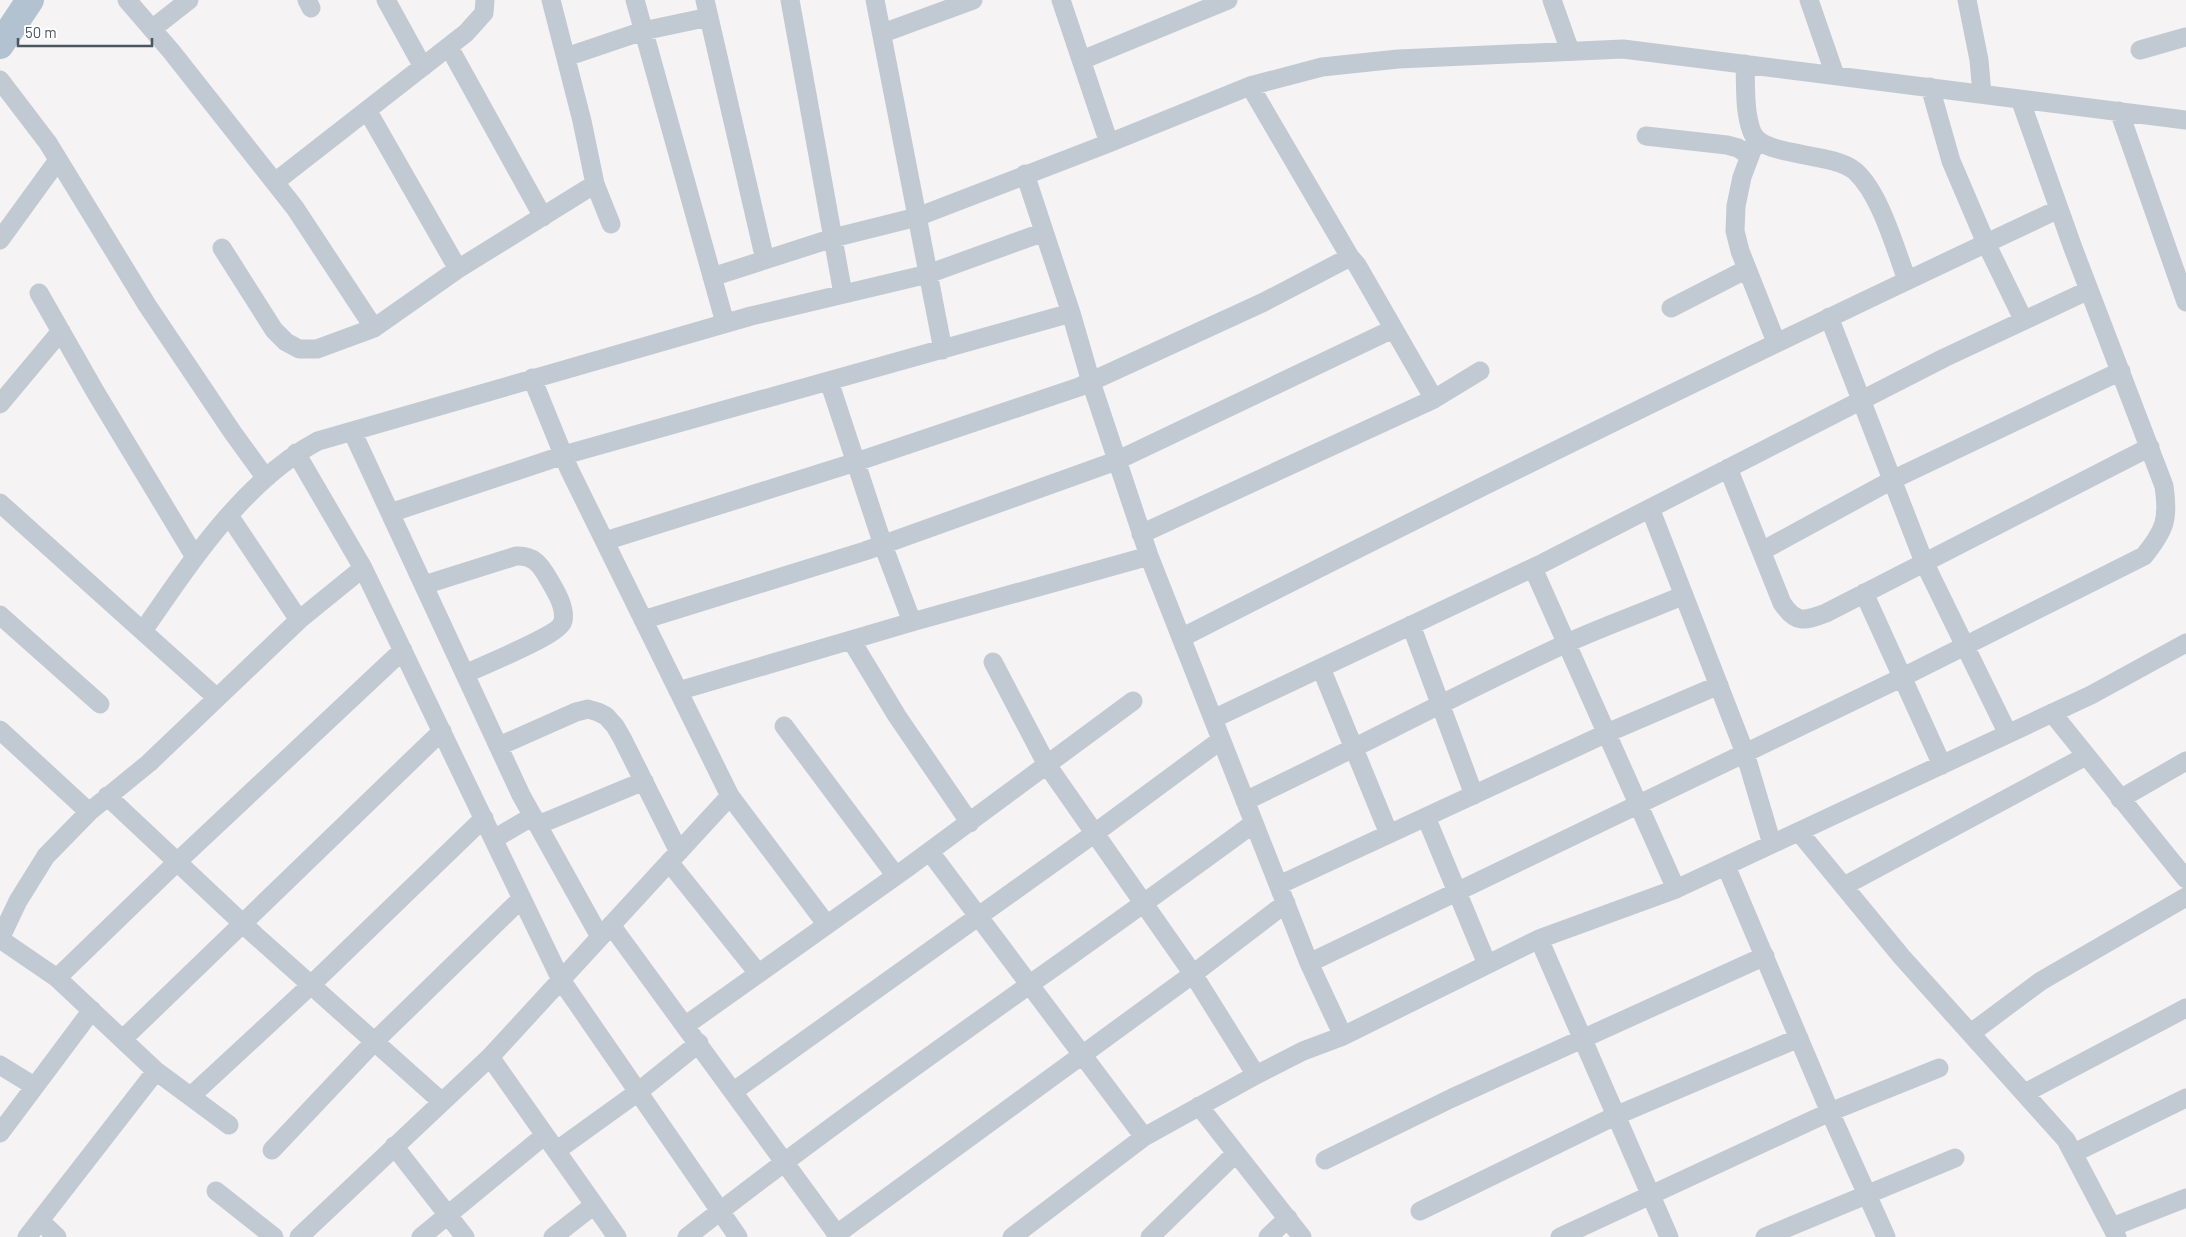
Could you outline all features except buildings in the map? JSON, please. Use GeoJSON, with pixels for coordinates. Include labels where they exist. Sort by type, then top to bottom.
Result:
{"type":"FeatureCollection","features":[{"type":"Feature","properties":{"kind":"main road"},"geometry":{"type":"LineString","coordinates":[[0,45],[30,0]]}},
{"type":"Feature","properties":{"kind":"street"},"geometry":{"type":"LineString","coordinates":[[127,0],[295,208],[374,328]]}},
{"type":"Feature","properties":{"kind":"street"},"geometry":{"type":"LineString","coordinates":[[152,29],[189,0]]}},
{"type":"Feature","properties":{"kind":"street"},"geometry":{"type":"LineString","coordinates":[[386,0],[423,67]]}},
{"type":"Feature","properties":{"kind":"street"},"geometry":{"type":"LineString","coordinates":[[274,182],[449,47],[480,19],[484,13],[485,0]]}},
{"type":"Feature","properties":{"kind":"street"},"geometry":{"type":"LineString","coordinates":[[551,0],[595,184],[610,224]]}},
{"type":"Feature","properties":{"kind":"street"},"geometry":{"type":"LineString","coordinates":[[635,0],[725,323]]}},
{"type":"Feature","properties":{"kind":"street"},"geometry":{"type":"LineString","coordinates":[[790,0],[843,294]]}},
{"type":"Feature","properties":{"kind":"street"},"geometry":{"type":"LineString","coordinates":[[875,0],[883,33],[916,216],[943,350]]}},
{"type":"Feature","properties":{"kind":"street"},"geometry":{"type":"LineString","coordinates":[[1061,0],[1109,143]]}},
{"type":"Feature","properties":{"kind":"street"},"geometry":{"type":"LineString","coordinates":[[1082,60],[1228,0]]}},
{"type":"Feature","properties":{"kind":"street"},"geometry":{"type":"LineString","coordinates":[[1552,0],[1570,51]]}},
{"type":"Feature","properties":{"kind":"street"},"geometry":{"type":"LineString","coordinates":[[1809,0],[1835,75]]}},
{"type":"Feature","properties":{"kind":"street"},"geometry":{"type":"LineString","coordinates":[[1967,0],[1979,60],[1982,94]]}},
{"type":"Feature","properties":{"kind":"street"},"geometry":{"type":"LineString","coordinates":[[883,33],[967,1]]}},
{"type":"Feature","properties":{"kind":"street"},"geometry":{"type":"LineString","coordinates":[[566,57],[643,31],[708,5],[765,260]]}},
{"type":"Feature","properties":{"kind":"street"},"geometry":{"type":"LineString","coordinates":[[2140,50],[2186,37]]}},
{"type":"Feature","properties":{"kind":"street"},"geometry":{"type":"LineString","coordinates":[[449,47],[543,217]]}},
{"type":"Feature","properties":{"kind":"street"},"geometry":{"type":"LineString","coordinates":[[712,277],[833,238],[916,216],[1109,143],[1250,86],[1322,67],[1398,59],[1623,49],[2186,120]]}},
{"type":"Feature","properties":{"kind":"street"},"geometry":{"type":"LineString","coordinates":[[1745,64],[1748,113],[1753,148],[1742,177],[1738,196],[1735,231],[1747,269],[1776,342]]}},
{"type":"Feature","properties":{"kind":"street"},"geometry":{"type":"LineString","coordinates":[[0,80],[58,160],[147,305],[265,477]]}},
{"type":"Feature","properties":{"kind":"street"},"geometry":{"type":"LineString","coordinates":[[1250,86],[1350,257],[1357,265],[1434,399]]}},
{"type":"Feature","properties":{"kind":"street"},"geometry":{"type":"LineString","coordinates":[[1930,87],[1951,161],[1986,242],[2023,319]]}},
{"type":"Feature","properties":{"kind":"street"},"geometry":{"type":"LineString","coordinates":[[1309,963],[1966,647],[2144,556],[2159,537],[2166,519],[2164,486],[2089,290],[2020,99]]}},
{"type":"Feature","properties":{"kind":"street"},"geometry":{"type":"LineString","coordinates":[[367,110],[458,269]]}},
{"type":"Feature","properties":{"kind":"street"},"geometry":{"type":"LineString","coordinates":[[2119,111],[2186,302]]}},
{"type":"Feature","properties":{"kind":"street"},"geometry":{"type":"LineString","coordinates":[[1646,136],[1727,145],[1738,148],[1766,146],[1825,157],[1843,163],[1855,171],[1871,188],[1907,280]]}},
{"type":"Feature","properties":{"kind":"street"},"geometry":{"type":"LineString","coordinates":[[0,240],[58,160]]}},
{"type":"Feature","properties":{"kind":"street"},"geometry":{"type":"LineString","coordinates":[[1025,174],[1071,313],[1116,461],[1149,556],[1309,963],[1344,1036]]}},
{"type":"Feature","properties":{"kind":"street"},"geometry":{"type":"LineString","coordinates":[[222,248],[274,330],[286,342],[299,349],[317,349],[374,328],[458,269],[595,184]]}},
{"type":"Feature","properties":{"kind":"street"},"geometry":{"type":"LineString","coordinates":[[1181,638],[1463,495],[1776,342],[2059,209]]}},
{"type":"Feature","properties":{"kind":"street"},"geometry":{"type":"LineString","coordinates":[[143,630],[195,557],[265,477],[296,453],[318,441],[725,323],[928,274],[1044,232]]}},
{"type":"Feature","properties":{"kind":"street"},"geometry":{"type":"LineString","coordinates":[[605,541],[856,462],[1091,382],[1264,302],[1350,257]]}},
{"type":"Feature","properties":{"kind":"street"},"geometry":{"type":"LineString","coordinates":[[1671,308],[1747,269]]}},
{"type":"Feature","properties":{"kind":"street"},"geometry":{"type":"LineString","coordinates":[[1213,719],[1533,568],[2023,319],[2089,290]]}},
{"type":"Feature","properties":{"kind":"street"},"geometry":{"type":"LineString","coordinates":[[39,293],[195,557]]}},
{"type":"Feature","properties":{"kind":"street"},"geometry":{"type":"LineString","coordinates":[[390,513],[564,455],[1071,313]]}},
{"type":"Feature","properties":{"kind":"street"},"geometry":{"type":"LineString","coordinates":[[1829,317],[1924,562],[2008,734]]}},
{"type":"Feature","properties":{"kind":"street"},"geometry":{"type":"LineString","coordinates":[[643,620],[883,545],[1116,461],[1393,329]]}},
{"type":"Feature","properties":{"kind":"street"},"geometry":{"type":"LineString","coordinates":[[0,404],[61,331]]}},
{"type":"Feature","properties":{"kind":"street"},"geometry":{"type":"LineString","coordinates":[[1762,551],[1892,480],[2121,371]]}},
{"type":"Feature","properties":{"kind":"street"},"geometry":{"type":"LineString","coordinates":[[1141,534],[1434,399],[1480,372]]}},
{"type":"Feature","properties":{"kind":"street"},"geometry":{"type":"LineString","coordinates":[[532,378],[564,455],[730,796],[827,925]]}},
{"type":"Feature","properties":{"kind":"street"},"geometry":{"type":"LineString","coordinates":[[829,381],[883,545],[912,622]]}},
{"type":"Feature","properties":{"kind":"street"},"geometry":{"type":"LineString","coordinates":[[352,431],[498,746],[535,820],[606,931],[686,1025],[838,1235],[1286,904]]}},
{"type":"Feature","properties":{"kind":"street"},"geometry":{"type":"LineString","coordinates":[[1728,468],[1782,603],[1790,615],[1798,619],[1808,619],[1826,613],[2150,446]]}},
{"type":"Feature","properties":{"kind":"street"},"geometry":{"type":"LineString","coordinates":[[296,453],[363,568],[561,980],[738,1237]]}},
{"type":"Feature","properties":{"kind":"street"},"geometry":{"type":"LineString","coordinates":[[0,502],[218,698]]}},
{"type":"Feature","properties":{"kind":"street"},"geometry":{"type":"LineString","coordinates":[[1650,508],[1745,753],[1772,844]]}},
{"type":"Feature","properties":{"kind":"street"},"geometry":{"type":"LineString","coordinates":[[230,517],[299,620]]}},
{"type":"Feature","properties":{"kind":"street"},"geometry":{"type":"LineString","coordinates":[[424,585],[516,556],[525,555],[533,558],[542,567],[558,596],[563,614],[563,623],[558,629],[540,640],[465,674]]}},
{"type":"Feature","properties":{"kind":"street"},"geometry":{"type":"LineString","coordinates":[[678,691],[912,622],[1149,556]]}},
{"type":"Feature","properties":{"kind":"street"},"geometry":{"type":"LineString","coordinates":[[228,1126],[156,1071],[57,978],[0,939],[18,901],[46,856],[107,796],[149,763],[299,620],[363,568]]}},
{"type":"Feature","properties":{"kind":"street"},"geometry":{"type":"LineString","coordinates":[[1533,568],[1676,889]]}},
{"type":"Feature","properties":{"kind":"street"},"geometry":{"type":"LineString","coordinates":[[1864,593],[1942,765]]}},
{"type":"Feature","properties":{"kind":"street"},"geometry":{"type":"LineString","coordinates":[[1246,801],[1354,750],[1440,704],[1567,644],[1684,595]]}},
{"type":"Feature","properties":{"kind":"street"},"geometry":{"type":"LineString","coordinates":[[0,615],[100,704]]}},
{"type":"Feature","properties":{"kind":"street"},"geometry":{"type":"LineString","coordinates":[[1411,625],[1474,795]]}},
{"type":"Feature","properties":{"kind":"street"},"geometry":{"type":"LineString","coordinates":[[851,640],[897,716],[970,823]]}},
{"type":"Feature","properties":{"kind":"street"},"geometry":{"type":"LineString","coordinates":[[1012,1237],[1144,1137],[1303,1051],[1344,1036],[1539,939],[1676,889],[1726,866],[2091,695],[2186,643]]}},
{"type":"Feature","properties":{"kind":"street"},"geometry":{"type":"LineString","coordinates":[[57,978],[177,862],[403,650]]}},
{"type":"Feature","properties":{"kind":"street"},"geometry":{"type":"LineString","coordinates":[[993,662],[1048,765],[1193,974],[1256,1075]]}},
{"type":"Feature","properties":{"kind":"street"},"geometry":{"type":"LineString","coordinates":[[1321,668],[1389,834]]}},
{"type":"Feature","properties":{"kind":"street"},"geometry":{"type":"LineString","coordinates":[[1278,885],[1719,684]]}},
{"type":"Feature","properties":{"kind":"street"},"geometry":{"type":"LineString","coordinates":[[686,1025],[930,852],[1133,701]]}},
{"type":"Feature","properties":{"kind":"street"},"geometry":{"type":"LineString","coordinates":[[498,746],[576,712],[588,710],[606,716],[622,738],[644,781],[674,857],[758,973]]}},
{"type":"Feature","properties":{"kind":"street"},"geometry":{"type":"LineString","coordinates":[[2052,713],[2120,800],[2183,872]]}},
{"type":"Feature","properties":{"kind":"street"},"geometry":{"type":"LineString","coordinates":[[784,726],[896,876]]}},
{"type":"Feature","properties":{"kind":"street"},"geometry":{"type":"LineString","coordinates":[[0,730],[90,812]]}},
{"type":"Feature","properties":{"kind":"street"},"geometry":{"type":"LineString","coordinates":[[123,1039],[442,730]]}},
{"type":"Feature","properties":{"kind":"street"},"geometry":{"type":"LineString","coordinates":[[734,1090],[1095,833],[1222,740]]}},
{"type":"Feature","properties":{"kind":"street"},"geometry":{"type":"LineString","coordinates":[[1844,886],[2086,756]]}},
{"type":"Feature","properties":{"kind":"street"},"geometry":{"type":"LineString","coordinates":[[2120,800],[2186,761]]}},
{"type":"Feature","properties":{"kind":"street"},"geometry":{"type":"LineString","coordinates":[[494,839],[535,820],[644,781]]}},
{"type":"Feature","properties":{"kind":"street"},"geometry":{"type":"LineString","coordinates":[[107,796],[242,923],[442,1102]]}},
{"type":"Feature","properties":{"kind":"street"},"geometry":{"type":"LineString","coordinates":[[304,1235],[394,1146],[490,1057],[730,796]]}},
{"type":"Feature","properties":{"kind":"street"},"geometry":{"type":"LineString","coordinates":[[1426,816],[1486,964]]}},
{"type":"Feature","properties":{"kind":"street"},"geometry":{"type":"LineString","coordinates":[[191,1096],[311,985],[484,818]]}},
{"type":"Feature","properties":{"kind":"street"},"geometry":{"type":"LineString","coordinates":[[688,1237],[785,1162],[1029,985],[1145,904],[1254,823]]}},
{"type":"Feature","properties":{"kind":"street"},"geometry":{"type":"LineString","coordinates":[[1799,832],[1901,956],[2066,1140],[2114,1232],[2186,1198]]}},
{"type":"Feature","properties":{"kind":"street"},"geometry":{"type":"LineString","coordinates":[[930,852],[1144,1137]]}},
{"type":"Feature","properties":{"kind":"street"},"geometry":{"type":"LineString","coordinates":[[1726,866],[1830,1112],[1868,1193],[1886,1237]]}},
{"type":"Feature","properties":{"kind":"street"},"geometry":{"type":"LineString","coordinates":[[1971,1033],[2041,981],[2186,897]]}},
{"type":"Feature","properties":{"kind":"street"},"geometry":{"type":"LineString","coordinates":[[272,1150],[374,1042],[521,900]]}},
{"type":"Feature","properties":{"kind":"street"},"geometry":{"type":"LineString","coordinates":[[1539,939],[1668,1237]]}},
{"type":"Feature","properties":{"kind":"street"},"geometry":{"type":"LineString","coordinates":[[1325,1160],[1452,1098],[1764,956]]}},
{"type":"Feature","properties":{"kind":"street"},"geometry":{"type":"LineString","coordinates":[[2025,1093],[2186,1008]]}},
{"type":"Feature","properties":{"kind":"street"},"geometry":{"type":"LineString","coordinates":[[0,1133],[92,1010]]}},
{"type":"Feature","properties":{"kind":"street"},"geometry":{"type":"LineString","coordinates":[[1420,1211],[1615,1116],[1799,1038]]}},
{"type":"Feature","properties":{"kind":"street"},"geometry":{"type":"LineString","coordinates":[[556,1151],[638,1092],[699,1043]]}},
{"type":"Feature","properties":{"kind":"street"},"geometry":{"type":"LineString","coordinates":[[490,1057],[617,1237]]}},
{"type":"Feature","properties":{"kind":"street"},"geometry":{"type":"LineString","coordinates":[[0,1065],[34,1086]]}},
{"type":"Feature","properties":{"kind":"street"},"geometry":{"type":"LineString","coordinates":[[1560,1237],[1830,1112],[1939,1068]]}},
{"type":"Feature","properties":{"kind":"street"},"geometry":{"type":"LineString","coordinates":[[27,1237],[156,1071]]}},
{"type":"Feature","properties":{"kind":"street"},"geometry":{"type":"LineString","coordinates":[[2074,1153],[2186,1098]]}},
{"type":"Feature","properties":{"kind":"street"},"geometry":{"type":"LineString","coordinates":[[1199,1106],[1302,1237]]}},
{"type":"Feature","properties":{"kind":"street"},"geometry":{"type":"LineString","coordinates":[[421,1237],[545,1135]]}},
{"type":"Feature","properties":{"kind":"street"},"geometry":{"type":"LineString","coordinates":[[394,1146],[465,1237]]}},
{"type":"Feature","properties":{"kind":"street"},"geometry":{"type":"LineString","coordinates":[[1150,1237],[1236,1153]]}},
{"type":"Feature","properties":{"kind":"street"},"geometry":{"type":"LineString","coordinates":[[1765,1237],[1955,1158]]}},
{"type":"Feature","properties":{"kind":"street"},"geometry":{"type":"LineString","coordinates":[[216,1191],[274,1237]]}},
{"type":"Feature","properties":{"kind":"street"},"geometry":{"type":"LineString","coordinates":[[553,1237],[594,1205]]}},
{"type":"Feature","properties":{"kind":"street"},"geometry":{"type":"LineString","coordinates":[[1268,1237],[1288,1218]]}},
{"type":"Feature","properties":{"kind":"street"},"geometry":{"type":"LineString","coordinates":[[40,1221],[57,1237]]}}]}
